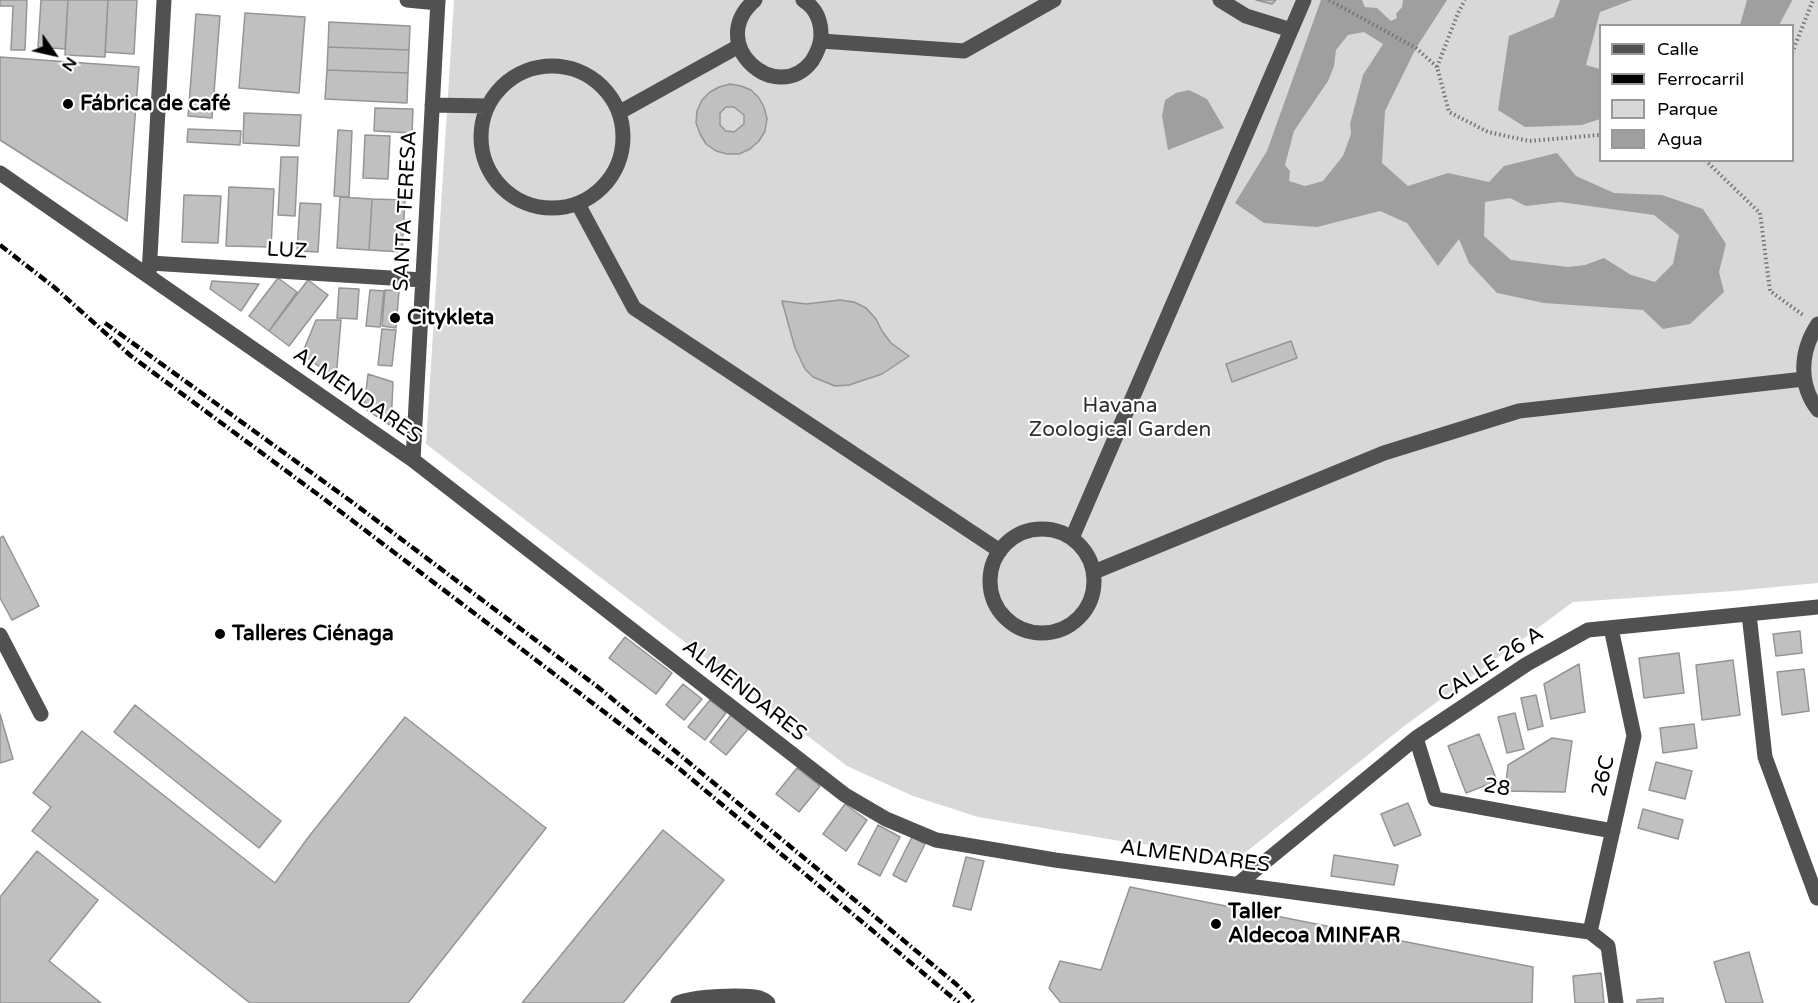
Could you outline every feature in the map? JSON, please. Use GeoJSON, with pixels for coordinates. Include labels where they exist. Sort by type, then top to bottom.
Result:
{"type":"FeatureCollection","features":[{"type":"Feature","properties":{"kind":"street"},"geometry":{"type":"LineString","coordinates":[[149,269],[164,0]]}},
{"type":"Feature","properties":{"kind":"street"},"geometry":{"type":"LineString","coordinates":[[407,0],[438,1]]}},
{"type":"Feature","properties":{"kind":"street"},"geometry":{"type":"LineString","coordinates":[[755,0],[740,19],[737,33],[739,46],[745,59],[755,69],[768,75],[782,77],[808,66],[821,41],[821,27],[816,13],[803,0]]}},
{"type":"Feature","properties":{"kind":"street"},"geometry":{"type":"LineString","coordinates":[[821,41],[964,51],[1053,0]]}},
{"type":"Feature","properties":{"kind":"street"},"geometry":{"type":"LineString","coordinates":[[1220,0],[1246,16],[1291,30]]}},
{"type":"Feature","properties":{"kind":"street"},"geometry":{"type":"LineString","coordinates":[[1072,538],[1304,0]]}},
{"type":"Feature","properties":{"kind":"street","name":"SANTA TERESA"},"geometry":{"type":"LineString","coordinates":[[413,460],[438,1]]}},
{"type":"Feature","properties":{"kind":"street"},"geometry":{"type":"LineString","coordinates":[[620,112],[739,46]]}},
{"type":"Feature","properties":{"kind":"street"},"geometry":{"type":"LineString","coordinates":[[544,65],[568,66],[591,75],[609,92],[620,112],[624,134],[621,156],[612,177],[597,193],[578,204],[554,208],[530,205],[508,194],[492,176],[482,153],[481,129],[487,106],[502,86],[511,79],[521,72],[544,65]]}},
{"type":"Feature","properties":{"kind":"street"},"geometry":{"type":"LineString","coordinates":[[432,105],[487,106]]}},
{"type":"Feature","properties":{"kind":"street","name":"ALMENDARES"},"geometry":{"type":"LineString","coordinates":[[0,173],[149,269],[413,460],[845,795],[886,819],[936,840],[1055,860],[1590,932]]}},
{"type":"Feature","properties":{"kind":"street"},"geometry":{"type":"LineString","coordinates":[[578,204],[634,308],[1000,551]]}},
{"type":"Feature","properties":{"kind":"street","name":"LUZ"},"geometry":{"type":"LineString","coordinates":[[149,269],[423,280]]}},
{"type":"Feature","properties":{"kind":"street"},"geometry":{"type":"LineString","coordinates":[[1817,325],[1808,342],[1803,360],[1804,379],[1811,402],[1818,410]]}},
{"type":"Feature","properties":{"kind":"street"},"geometry":{"type":"LineString","coordinates":[[1094,572],[1384,453],[1519,411],[1804,379]]}},
{"type":"Feature","properties":{"kind":"street"},"geometry":{"type":"LineString","coordinates":[[1033,530],[1053,530],[1072,538],[1090,559],[1094,572],[1092,598],[1081,616],[1065,628],[1052,632],[1038,633],[1012,624],[995,603],[991,590],[990,577],[993,564],[1000,551],[1020,534],[1033,530]]}},
{"type":"Feature","properties":{"kind":"street","name":"CALLE 26 A"},"geometry":{"type":"LineString","coordinates":[[1238,884],[1416,738],[1527,664],[1588,630],[1818,607]]}},
{"type":"Feature","properties":{"kind":"street"},"geometry":{"type":"LineString","coordinates":[[1749,614],[1765,757],[1817,898]]}},
{"type":"Feature","properties":{"kind":"street","name":"26C"},"geometry":{"type":"LineString","coordinates":[[1590,932],[1634,736],[1611,628]]}},
{"type":"Feature","properties":{"kind":"street"},"geometry":{"type":"LineString","coordinates":[[0,634],[41,714]]}},
{"type":"Feature","properties":{"kind":"street","name":"28"},"geometry":{"type":"LineString","coordinates":[[1416,738],[1435,799],[1613,831]]}},
{"type":"Feature","properties":{"kind":"street"},"geometry":{"type":"LineString","coordinates":[[1590,932],[1608,946],[1616,1003]]}},
{"type":"Feature","properties":{"kind":"street"},"geometry":{"type":"LineString","coordinates":[[678,1003],[683,1000],[714,996],[761,998],[768,1003]]}},
{"type":"Feature","properties":{"kind":"path"},"geometry":{"type":"LineString","coordinates":[[1329,0],[1416,48],[1437,67],[1449,112],[1488,132],[1529,141],[1599,135]]}},
{"type":"Feature","properties":{"kind":"path"},"geometry":{"type":"LineString","coordinates":[[1437,67],[1466,0]]}},
{"type":"Feature","properties":{"kind":"path"},"geometry":{"type":"LineString","coordinates":[[1794,48],[1813,0]]}},
{"type":"Feature","properties":{"kind":"path"},"geometry":{"type":"LineString","coordinates":[[1707,162],[1760,213],[1770,291],[1817,325]]}},
{"type":"Feature","properties":{"kind":"green space","name":"Havana Zoological Garden"},"geometry":{"type":"Polygon","coordinates":[[[454,0],[1818,0],[1818,583],[1573,602],[1403,727],[1241,856],[1126,842],[978,817],[913,796],[847,766],[426,444],[454,0]]]}},
{"type":"Feature","properties":{"kind":"water"},"geometry":{"type":"Polygon","coordinates":[[[1321,0],[1362,0],[1365,7],[1377,8],[1391,21],[1397,18],[1396,14],[1402,7],[1403,0],[1447,0],[1416,48],[1385,111],[1382,163],[1408,186],[1448,173],[1489,182],[1504,166],[1557,153],[1576,176],[1614,193],[1662,195],[1703,209],[1726,244],[1719,272],[1724,292],[1690,324],[1663,329],[1643,310],[1544,303],[1497,293],[1469,263],[1459,239],[1438,266],[1407,223],[1380,211],[1317,227],[1264,223],[1235,203],[1267,151],[1321,0]],[[1364,32],[1348,35],[1336,50],[1334,66],[1328,81],[1294,131],[1285,165],[1290,171],[1289,181],[1305,186],[1323,181],[1343,156],[1351,134],[1350,124],[1363,75],[1383,44],[1364,32]],[[1510,198],[1485,202],[1484,236],[1511,260],[1568,267],[1585,265],[1604,258],[1631,275],[1655,282],[1673,264],[1679,235],[1654,215],[1560,202],[1526,206],[1510,198]]]}},
{"type":"Feature","properties":{"kind":"water"},"geometry":{"type":"Polygon","coordinates":[[[1560,0],[1632,0],[1600,12],[1586,65],[1599,69],[1599,119],[1582,125],[1525,127],[1498,110],[1509,36],[1554,17],[1560,0]]]}},
{"type":"Feature","properties":{"kind":"water"},"geometry":{"type":"Polygon","coordinates":[[[1747,0],[1792,0],[1780,24],[1740,24],[1747,0]]]}},
{"type":"Feature","properties":{"kind":"water"},"geometry":{"type":"Polygon","coordinates":[[[1189,90],[1207,99],[1224,128],[1168,150],[1162,116],[1165,100],[1176,93],[1189,90]]]}},
{"type":"Feature","properties":{"kind":"building"},"geometry":{"type":"Polygon","coordinates":[[[0,0],[27,0],[25,50],[11,50],[13,6],[0,6],[0,0]]]}},
{"type":"Feature","properties":{"kind":"building"},"geometry":{"type":"Polygon","coordinates":[[[41,0],[68,0],[65,49],[38,47],[41,0]]]}},
{"type":"Feature","properties":{"kind":"building"},"geometry":{"type":"Polygon","coordinates":[[[68,0],[108,0],[105,57],[65,55],[68,0]]]}},
{"type":"Feature","properties":{"kind":"building"},"geometry":{"type":"Polygon","coordinates":[[[108,0],[137,0],[134,54],[105,52],[108,0]]]}},
{"type":"Feature","properties":{"kind":"building"},"geometry":{"type":"Polygon","coordinates":[[[1256,0],[1276,0],[1272,4],[1256,0]]]}},
{"type":"Feature","properties":{"kind":"building"},"geometry":{"type":"Polygon","coordinates":[[[245,13],[305,17],[299,93],[239,88],[245,13]]]}},
{"type":"Feature","properties":{"kind":"building"},"geometry":{"type":"Polygon","coordinates":[[[196,14],[220,16],[212,118],[188,116],[196,14]]]}},
{"type":"Feature","properties":{"kind":"building"},"geometry":{"type":"Polygon","coordinates":[[[329,22],[410,26],[409,50],[328,47],[329,22]]]}},
{"type":"Feature","properties":{"kind":"building"},"geometry":{"type":"Polygon","coordinates":[[[328,47],[409,50],[408,73],[327,70],[328,47]]]}},
{"type":"Feature","properties":{"kind":"building","name":"Fábrica de café"},"geometry":{"type":"Polygon","coordinates":[[[0,57],[139,67],[127,221],[0,140],[0,57]]]}},
{"type":"Feature","properties":{"kind":"building"},"geometry":{"type":"Polygon","coordinates":[[[327,70],[408,73],[407,103],[325,99],[327,70]]]}},
{"type":"Feature","properties":{"kind":"building"},"geometry":{"type":"Polygon","coordinates":[[[730,84],[751,90],[764,107],[767,119],[765,131],[750,149],[739,154],[716,151],[706,144],[696,123],[697,111],[702,100],[719,87],[730,84]],[[726,107],[720,113],[720,125],[726,131],[734,132],[744,124],[744,115],[734,107],[726,107]]]}},
{"type":"Feature","properties":{"kind":"building"},"geometry":{"type":"Polygon","coordinates":[[[375,108],[413,109],[412,133],[374,131],[375,108]]]}},
{"type":"Feature","properties":{"kind":"building"},"geometry":{"type":"Polygon","coordinates":[[[244,113],[301,115],[299,146],[243,143],[244,113]]]}},
{"type":"Feature","properties":{"kind":"building"},"geometry":{"type":"Polygon","coordinates":[[[188,129],[241,131],[240,145],[187,142],[188,129]]]}},
{"type":"Feature","properties":{"kind":"building"},"geometry":{"type":"Polygon","coordinates":[[[338,130],[352,131],[349,197],[334,196],[338,130]]]}},
{"type":"Feature","properties":{"kind":"building"},"geometry":{"type":"Polygon","coordinates":[[[365,135],[390,136],[388,179],[363,178],[365,135]]]}},
{"type":"Feature","properties":{"kind":"building"},"geometry":{"type":"Polygon","coordinates":[[[281,157],[298,157],[295,216],[278,215],[281,157]]]}},
{"type":"Feature","properties":{"kind":"building"},"geometry":{"type":"Polygon","coordinates":[[[229,187],[274,189],[271,247],[226,246],[229,187]]]}},
{"type":"Feature","properties":{"kind":"building"},"geometry":{"type":"Polygon","coordinates":[[[184,195],[221,196],[218,243],[182,242],[184,195]]]}},
{"type":"Feature","properties":{"kind":"building"},"geometry":{"type":"Polygon","coordinates":[[[340,197],[372,199],[369,250],[337,248],[340,197]]]}},
{"type":"Feature","properties":{"kind":"building"},"geometry":{"type":"Polygon","coordinates":[[[372,199],[405,200],[402,252],[369,250],[372,199]]]}},
{"type":"Feature","properties":{"kind":"building"},"geometry":{"type":"Polygon","coordinates":[[[300,203],[321,204],[318,252],[297,251],[300,203]]]}},
{"type":"Feature","properties":{"kind":"building"},"geometry":{"type":"Polygon","coordinates":[[[278,278],[297,292],[269,331],[249,316],[278,278]]]}},
{"type":"Feature","properties":{"kind":"building"},"geometry":{"type":"Polygon","coordinates":[[[308,280],[328,295],[289,346],[269,331],[308,280]]]}},
{"type":"Feature","properties":{"kind":"building"},"geometry":{"type":"Polygon","coordinates":[[[212,281],[259,284],[241,311],[210,289],[212,281]]]}},
{"type":"Feature","properties":{"kind":"building"},"geometry":{"type":"Polygon","coordinates":[[[339,288],[359,289],[357,319],[337,318],[339,288]]]}},
{"type":"Feature","properties":{"kind":"building"},"geometry":{"type":"Polygon","coordinates":[[[370,290],[384,291],[380,327],[366,326],[370,290]]]}},
{"type":"Feature","properties":{"kind":"building"},"geometry":{"type":"Polygon","coordinates":[[[385,290],[399,291],[396,328],[382,326],[385,290]]]}},
{"type":"Feature","properties":{"kind":"building"},"geometry":{"type":"Polygon","coordinates":[[[840,300],[854,302],[866,308],[891,343],[909,356],[882,374],[849,385],[835,386],[813,377],[805,369],[795,348],[782,301],[806,304],[840,300]]]}},
{"type":"Feature","properties":{"kind":"building"},"geometry":{"type":"Polygon","coordinates":[[[316,320],[341,320],[336,379],[302,354],[316,320]]]}},
{"type":"Feature","properties":{"kind":"building"},"geometry":{"type":"Polygon","coordinates":[[[382,329],[396,330],[392,366],[378,365],[382,329]]]}},
{"type":"Feature","properties":{"kind":"building"},"geometry":{"type":"Polygon","coordinates":[[[1291,341],[1297,358],[1232,382],[1226,364],[1291,341]]]}},
{"type":"Feature","properties":{"kind":"building"},"geometry":{"type":"Polygon","coordinates":[[[368,374],[393,382],[391,426],[364,408],[368,374]]]}},
{"type":"Feature","properties":{"kind":"building"},"geometry":{"type":"Polygon","coordinates":[[[3,536],[39,606],[12,620],[0,598],[0,538],[3,536]]]}},
{"type":"Feature","properties":{"kind":"building"},"geometry":{"type":"Polygon","coordinates":[[[1800,631],[1802,653],[1776,656],[1773,634],[1800,631]]]}},
{"type":"Feature","properties":{"kind":"building"},"geometry":{"type":"Polygon","coordinates":[[[625,637],[672,673],[656,694],[609,658],[625,637]]]}},
{"type":"Feature","properties":{"kind":"building"},"geometry":{"type":"Polygon","coordinates":[[[1679,653],[1684,693],[1644,698],[1639,658],[1679,653]]]}},
{"type":"Feature","properties":{"kind":"building"},"geometry":{"type":"Polygon","coordinates":[[[1733,660],[1740,715],[1702,720],[1696,665],[1733,660]]]}},
{"type":"Feature","properties":{"kind":"building"},"geometry":{"type":"Polygon","coordinates":[[[1579,664],[1585,712],[1551,719],[1544,684],[1579,664]]]}},
{"type":"Feature","properties":{"kind":"building"},"geometry":{"type":"Polygon","coordinates":[[[1804,669],[1809,711],[1782,715],[1777,672],[1804,669]]]}},
{"type":"Feature","properties":{"kind":"building"},"geometry":{"type":"Polygon","coordinates":[[[683,684],[702,699],[684,720],[666,705],[683,684]]]}},
{"type":"Feature","properties":{"kind":"building"},"geometry":{"type":"Polygon","coordinates":[[[1536,695],[1543,726],[1528,730],[1521,698],[1536,695]]]}},
{"type":"Feature","properties":{"kind":"building"},"geometry":{"type":"Polygon","coordinates":[[[710,700],[726,713],[705,740],[688,727],[710,700]]]}},
{"type":"Feature","properties":{"kind":"building"},"geometry":{"type":"Polygon","coordinates":[[[135,705],[281,821],[259,848],[114,732],[135,705]]]}},
{"type":"Feature","properties":{"kind":"building"},"geometry":{"type":"Polygon","coordinates":[[[1515,713],[1524,749],[1507,753],[1498,717],[1515,713]]]}},
{"type":"Feature","properties":{"kind":"building"},"geometry":{"type":"Polygon","coordinates":[[[0,714],[13,759],[0,763],[0,714]]]}},
{"type":"Feature","properties":{"kind":"building"},"geometry":{"type":"Polygon","coordinates":[[[731,715],[748,729],[726,755],[710,742],[731,715]]]}},
{"type":"Feature","properties":{"kind":"building"},"geometry":{"type":"Polygon","coordinates":[[[405,717],[546,828],[408,1003],[250,1003],[32,831],[51,807],[33,793],[82,731],[275,883],[310,835],[405,717]]]}},
{"type":"Feature","properties":{"kind":"building"},"geometry":{"type":"Polygon","coordinates":[[[1694,724],[1697,748],[1663,753],[1660,728],[1694,724]]]}},
{"type":"Feature","properties":{"kind":"building"},"geometry":{"type":"Polygon","coordinates":[[[1479,734],[1497,781],[1466,793],[1448,746],[1479,734]]]}},
{"type":"Feature","properties":{"kind":"building"},"geometry":{"type":"Polygon","coordinates":[[[1552,738],[1572,741],[1565,792],[1505,791],[1508,765],[1552,738]]]}},
{"type":"Feature","properties":{"kind":"building"},"geometry":{"type":"Polygon","coordinates":[[[1656,762],[1692,771],[1685,799],[1649,790],[1656,762]]]}},
{"type":"Feature","properties":{"kind":"building"},"geometry":{"type":"Polygon","coordinates":[[[797,768],[820,786],[799,812],[776,794],[797,768]]]}},
{"type":"Feature","properties":{"kind":"building"},"geometry":{"type":"Polygon","coordinates":[[[1408,803],[1421,835],[1394,846],[1381,814],[1408,803]]]}},
{"type":"Feature","properties":{"kind":"building"},"geometry":{"type":"Polygon","coordinates":[[[845,804],[867,820],[846,851],[823,834],[845,804]]]}},
{"type":"Feature","properties":{"kind":"building"},"geometry":{"type":"Polygon","coordinates":[[[1643,809],[1683,820],[1678,839],[1638,828],[1643,809]]]}},
{"type":"Feature","properties":{"kind":"building"},"geometry":{"type":"Polygon","coordinates":[[[878,825],[900,837],[880,876],[858,864],[878,825]]]}},
{"type":"Feature","properties":{"kind":"building"},"geometry":{"type":"Polygon","coordinates":[[[663,830],[724,880],[623,1003],[522,1003],[663,830]]]}},
{"type":"Feature","properties":{"kind":"building"},"geometry":{"type":"Polygon","coordinates":[[[912,837],[925,844],[906,882],[893,875],[912,837]]]}},
{"type":"Feature","properties":{"kind":"building"},"geometry":{"type":"Polygon","coordinates":[[[37,851],[98,900],[49,961],[101,1003],[0,1003],[0,897],[37,851]]]}},
{"type":"Feature","properties":{"kind":"building"},"geometry":{"type":"Polygon","coordinates":[[[1334,855],[1398,865],[1394,885],[1331,876],[1334,855]]]}},
{"type":"Feature","properties":{"kind":"building"},"geometry":{"type":"Polygon","coordinates":[[[966,857],[984,861],[971,910],[953,906],[966,857]]]}},
{"type":"Feature","properties":{"kind":"building","name":"Taller Aldecoa MINFAR"},"geometry":{"type":"Polygon","coordinates":[[[1130,887],[1533,967],[1532,1003],[1061,1003],[1049,988],[1060,961],[1101,970],[1130,887]]]}},
{"type":"Feature","properties":{"kind":"building"},"geometry":{"type":"Polygon","coordinates":[[[1749,952],[1763,1003],[1726,1003],[1714,962],[1749,952]]]}},
{"type":"Feature","properties":{"kind":"building"},"geometry":{"type":"Polygon","coordinates":[[[1601,973],[1604,1003],[1575,1003],[1573,976],[1601,973]]]}},
{"type":"Feature","properties":{"kind":"building"},"geometry":{"type":"Polygon","coordinates":[[[1663,998],[1663,1003],[1637,1003],[1637,1000],[1663,998]]]}},
{"type":"Feature","properties":{"kind":"railway"},"geometry":{"type":"LineString","coordinates":[[0,245],[54,287],[131,356],[320,496],[682,771],[959,1003]]}},
{"type":"Feature","properties":{"kind":"railway"},"geometry":{"type":"LineString","coordinates":[[105,323],[352,502],[598,687],[956,984],[975,1003]]}},
{"type":"Feature","properties":{"kind":"place","name":"Fábrica de café"},"geometry":{"type":"Point","coordinates":[68,104]}},
{"type":"Feature","properties":{"kind":"place","name":"Citykleta"},"geometry":{"type":"Point","coordinates":[395,318]}},
{"type":"Feature","properties":{"kind":"place","name":"Talleres Ciénaga"},"geometry":{"type":"Point","coordinates":[220,634]}},
{"type":"Feature","properties":{"kind":"place","name":"Taller Aldecoa MINFAR"},"geometry":{"type":"Point","coordinates":[1216,924]}}]}
